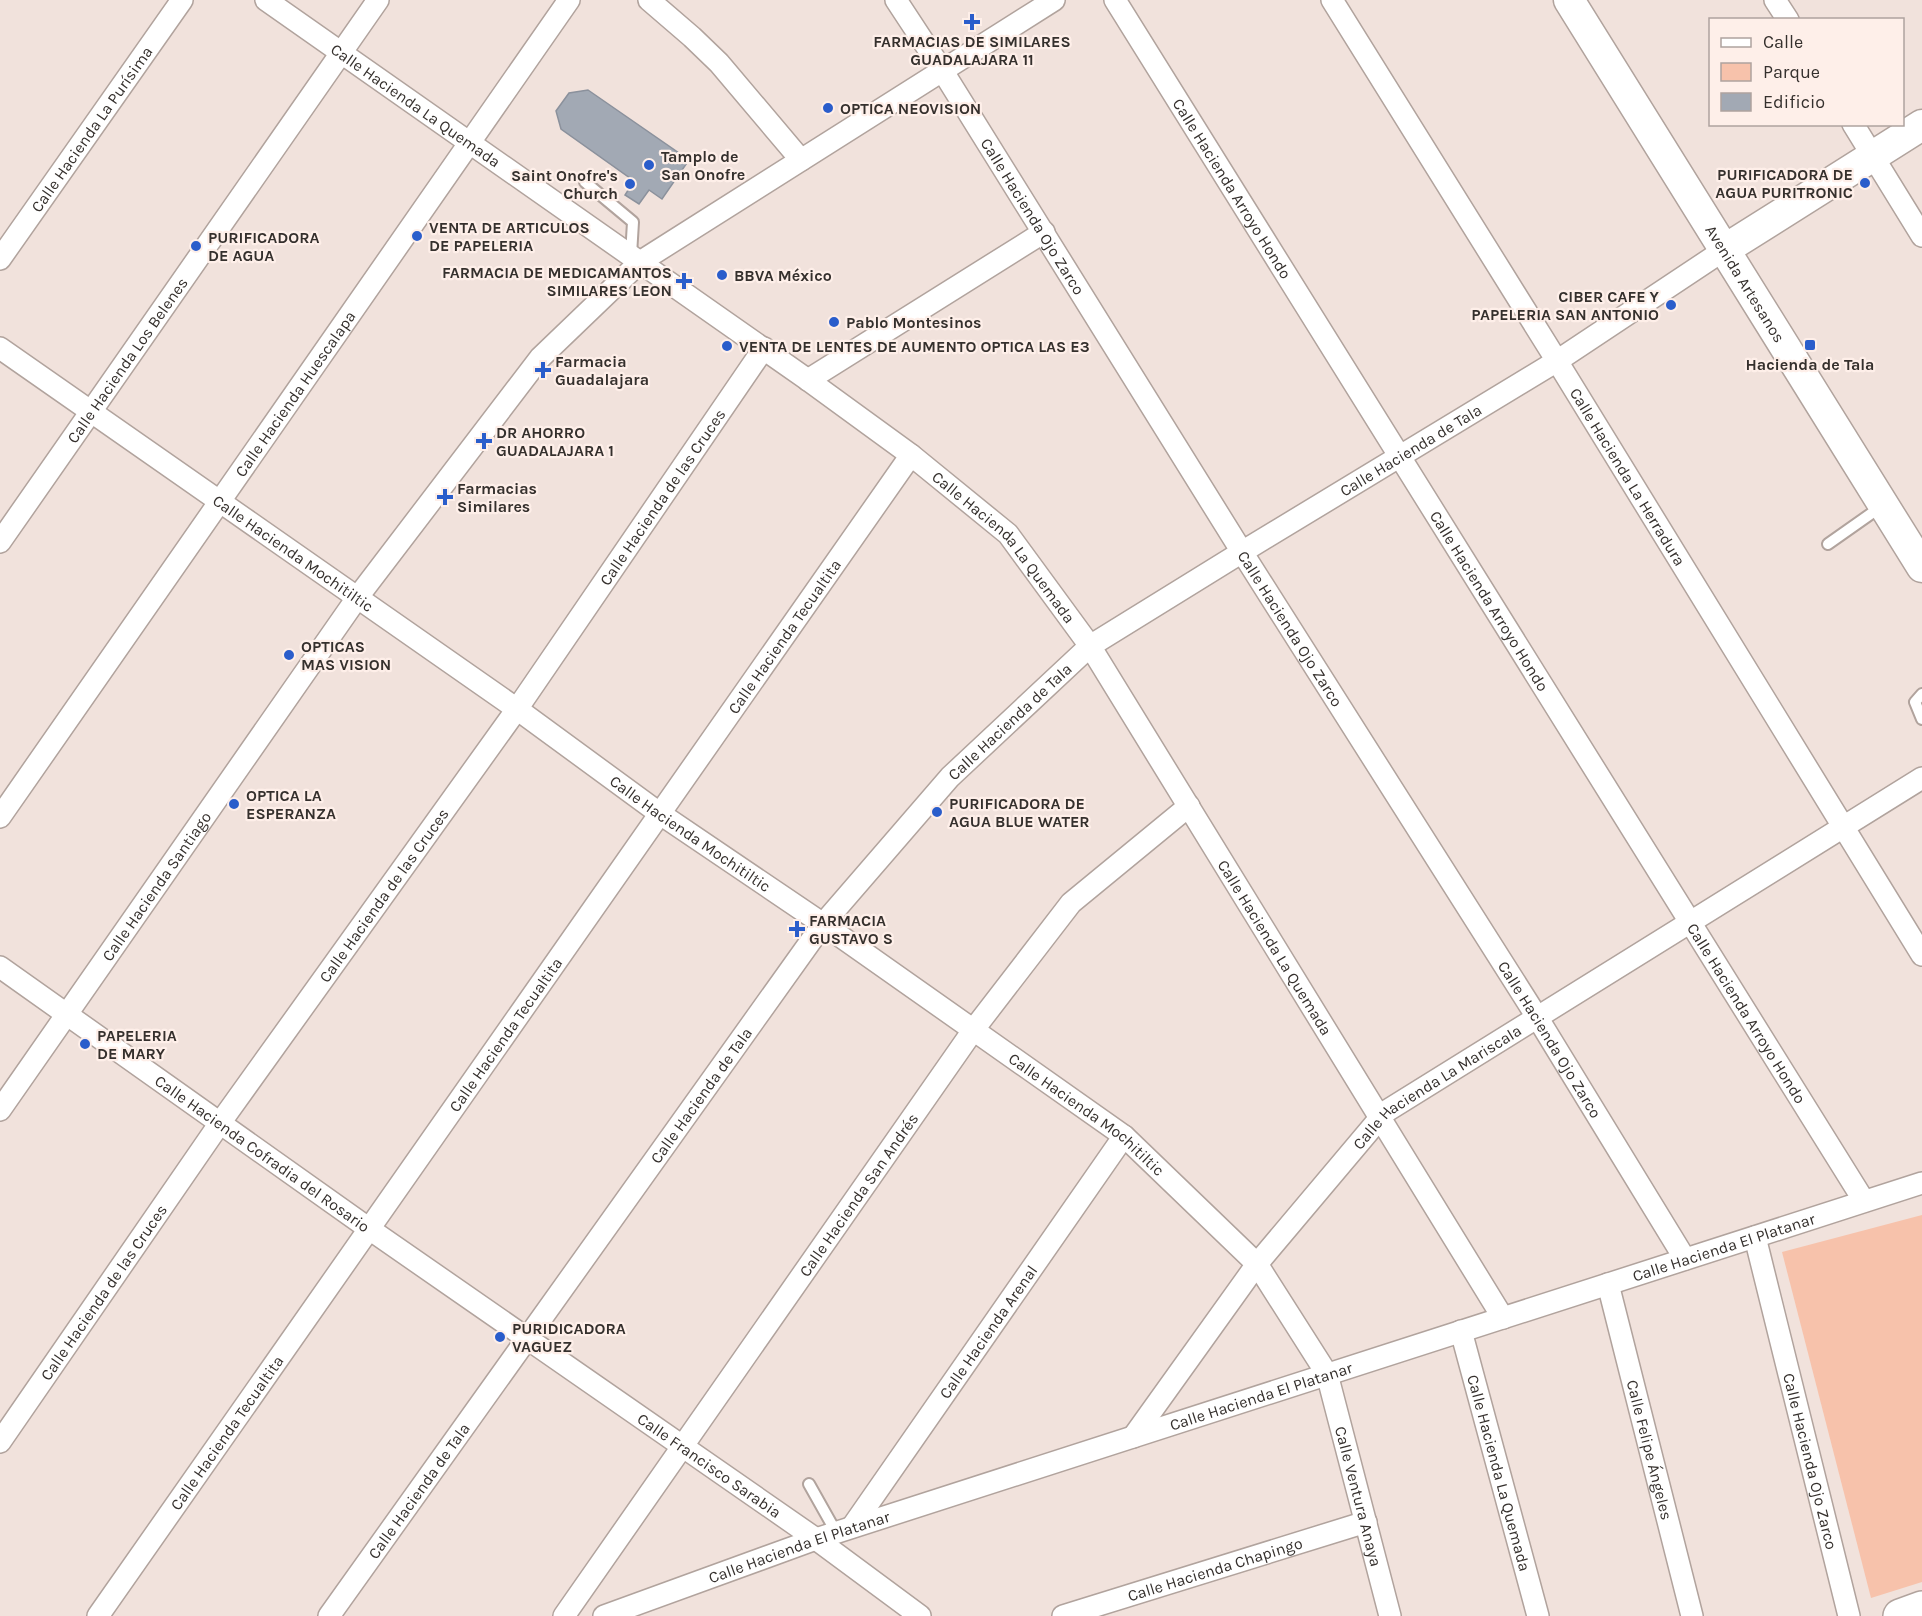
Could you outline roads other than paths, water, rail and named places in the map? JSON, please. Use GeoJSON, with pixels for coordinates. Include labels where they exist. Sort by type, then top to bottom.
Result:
{"type":"FeatureCollection","features":[{"type":"Feature","properties":{"kind":"main road","name":"Avenida Artesanos"},"geometry":{"type":"LineString","coordinates":[[1569,0],[1922,567]]}},
{"type":"Feature","properties":{"kind":"main road","name":"Calle Hacienda de Tala"},"geometry":{"type":"LineString","coordinates":[[1724,250],[1922,125]]}},
{"type":"Feature","properties":{"kind":"main road"},"geometry":{"type":"LineString","coordinates":[[1900,1616],[1922,1608]]}},
{"type":"Feature","properties":{"kind":"street","name":"Calle Hacienda La Purísima"},"geometry":{"type":"LineString","coordinates":[[0,259],[182,0]]}},
{"type":"Feature","properties":{"kind":"street","name":"Calle Hacienda La Quemada"},"geometry":{"type":"LineString","coordinates":[[266,0],[764,348],[911,455],[1008,534],[1090,646],[1503,1318]]}},
{"type":"Feature","properties":{"kind":"street","name":"Calle Hacienda Los Belenes"},"geometry":{"type":"LineString","coordinates":[[0,542],[378,0]]}},
{"type":"Feature","properties":{"kind":"street","name":"Calle Hacienda Huescalapa"},"geometry":{"type":"LineString","coordinates":[[0,817],[569,0]]}},
{"type":"Feature","properties":{"kind":"street"},"geometry":{"type":"LineString","coordinates":[[649,0],[719,63],[801,159]]}},
{"type":"Feature","properties":{"kind":"street","name":"Calle Hacienda Ojo Zarco"},"geometry":{"type":"LineString","coordinates":[[896,0],[1537,1017],[1685,1259]]}},
{"type":"Feature","properties":{"kind":"street","name":"Calle Hacienda Santiago"},"geometry":{"type":"LineString","coordinates":[[0,1110],[357,598],[540,358],[636,258],[801,159],[1054,0]]}},
{"type":"Feature","properties":{"kind":"street","name":"Calle Hacienda Arroyo Hondo"},"geometry":{"type":"LineString","coordinates":[[1115,0],[1864,1201]]}},
{"type":"Feature","properties":{"kind":"street","name":"Calle Hacienda La Herradura"},"geometry":{"type":"LineString","coordinates":[[1332,0],[1922,955]]}},
{"type":"Feature","properties":{"kind":"street"},"geometry":{"type":"LineString","coordinates":[[1776,0],[1787,18]]}},
{"type":"Feature","properties":{"kind":"street"},"geometry":{"type":"LineString","coordinates":[[1853,126],[1922,236]]}},
{"type":"Feature","properties":{"kind":"street"},"geometry":{"type":"LineString","coordinates":[[808,380],[1044,232]]}},
{"type":"Feature","properties":{"kind":"street","name":"Calle Hacienda de Tala"},"geometry":{"type":"LineString","coordinates":[[329,1616],[823,924],[950,777],[1090,646],[1557,361],[1724,250]]}},
{"type":"Feature","properties":{"kind":"street","name":"Calle Hacienda Mochitiltic"},"geometry":{"type":"LineString","coordinates":[[0,348],[517,710],[659,813],[823,924],[1124,1136],[1257,1264],[1327,1374]]}},
{"type":"Feature","properties":{"kind":"street","name":"Calle Hacienda de las Cruces"},"geometry":{"type":"LineString","coordinates":[[0,1442],[220,1123],[517,710],[764,348]]}},
{"type":"Feature","properties":{"kind":"street","name":"Calle Hacienda Tecualtita"},"geometry":{"type":"LineString","coordinates":[[98,1616],[911,455]]}},
{"type":"Feature","properties":{"kind":"street","name":"Calle Hacienda La Mariscala"},"geometry":{"type":"LineString","coordinates":[[1133,1437],[1257,1264],[1385,1112],[1922,778]]}},
{"type":"Feature","properties":{"kind":"street","name":"Calle Hacienda San Andrés"},"geometry":{"type":"LineString","coordinates":[[564,1616],[974,1029],[1071,903],[1189,806]]}},
{"type":"Feature","properties":{"kind":"street","name":"Calle Hacienda Cofradia del Rosario"},"geometry":{"type":"LineString","coordinates":[[0,967],[368,1228],[528,1338]]}},
{"type":"Feature","properties":{"kind":"street","name":"Calle Hacienda Arenal"},"geometry":{"type":"LineString","coordinates":[[834,1532],[1124,1136]]}},
{"type":"Feature","properties":{"kind":"street","name":"Calle Hacienda El Platanar"},"geometry":{"type":"LineString","coordinates":[[604,1616],[834,1532],[1922,1183]]}},
{"type":"Feature","properties":{"kind":"street","name":"Calle Hacienda Ojo Zarco"},"geometry":{"type":"LineString","coordinates":[[1755,1236],[1849,1616]]}},
{"type":"Feature","properties":{"kind":"street","name":"Calle Felipe Ángeles"},"geometry":{"type":"LineString","coordinates":[[1608,1284],[1692,1616]]}},
{"type":"Feature","properties":{"kind":"street","name":"Calle Hacienda La Quemada"},"geometry":{"type":"LineString","coordinates":[[1461,1331],[1538,1616]]}},
{"type":"Feature","properties":{"kind":"street","name":"Calle Francisco Sarabia"},"geometry":{"type":"LineString","coordinates":[[528,1338],[682,1447],[834,1532],[920,1616]]}},
{"type":"Feature","properties":{"kind":"street","name":"Calle Ventura Anaya"},"geometry":{"type":"LineString","coordinates":[[1327,1374],[1390,1616]]}},
{"type":"Feature","properties":{"kind":"street","name":"Calle Hacienda Chapingo"},"geometry":{"type":"LineString","coordinates":[[1063,1616],[1366,1522]]}},
{"type":"Feature","properties":{"kind":"lane"},"geometry":{"type":"LineString","coordinates":[[585,182],[631,218],[634,226],[636,258]]}},
{"type":"Feature","properties":{"kind":"lane"},"geometry":{"type":"LineString","coordinates":[[1828,543],[1884,505]]}},
{"type":"Feature","properties":{"kind":"lane"},"geometry":{"type":"LineString","coordinates":[[1922,694],[1915,702],[1922,718]]}},
{"type":"Feature","properties":{"kind":"lane"},"geometry":{"type":"LineString","coordinates":[[809,1484],[834,1532]]}},
{"type":"Feature","properties":{"kind":"place","name":"FARMACIAS DE SIMILARES GUADALAJARA 11"},"geometry":{"type":"Point","coordinates":[972,22]}},
{"type":"Feature","properties":{"kind":"place","name":"OPTICA NEOVISION"},"geometry":{"type":"Point","coordinates":[828,108]}},
{"type":"Feature","properties":{"kind":"place","name":"Tamplo de San Onofre"},"geometry":{"type":"Point","coordinates":[649,165]}},
{"type":"Feature","properties":{"kind":"place","name":"PURIFICADORA DE AGUA PURITRONIC"},"geometry":{"type":"Point","coordinates":[1865,183]}},
{"type":"Feature","properties":{"kind":"place","name":"Saint Onofre's Church"},"geometry":{"type":"Point","coordinates":[630,184]}},
{"type":"Feature","properties":{"kind":"place","name":"VENTA DE ARTICULOS DE PAPELERIA"},"geometry":{"type":"Point","coordinates":[417,236]}},
{"type":"Feature","properties":{"kind":"place","name":"PURIFICADORA DE AGUA"},"geometry":{"type":"Point","coordinates":[196,246]}},
{"type":"Feature","properties":{"kind":"place","name":"BBVA México"},"geometry":{"type":"Point","coordinates":[722,275]}},
{"type":"Feature","properties":{"kind":"place","name":"FARMACIA DE MEDICAMANTOS SIMILARES LEON"},"geometry":{"type":"Point","coordinates":[684,281]}},
{"type":"Feature","properties":{"kind":"place","name":"CIBER CAFE Y PAPELERIA SAN ANTONIO"},"geometry":{"type":"Point","coordinates":[1671,305]}},
{"type":"Feature","properties":{"kind":"place","name":"Pablo Montesinos"},"geometry":{"type":"Point","coordinates":[834,322]}},
{"type":"Feature","properties":{"kind":"place","name":"Hacienda de Tala"},"geometry":{"type":"Point","coordinates":[1810,345]}},
{"type":"Feature","properties":{"kind":"place","name":"VENTA DE LENTES DE AUMENTO OPTICA LAS E3"},"geometry":{"type":"Point","coordinates":[727,346]}},
{"type":"Feature","properties":{"kind":"place","name":"Farmacia Guadalajara"},"geometry":{"type":"Point","coordinates":[543,370]}},
{"type":"Feature","properties":{"kind":"place","name":"DR AHORRO GUADALAJARA 1"},"geometry":{"type":"Point","coordinates":[484,441]}},
{"type":"Feature","properties":{"kind":"place","name":"Farmacias Similares"},"geometry":{"type":"Point","coordinates":[445,497]}},
{"type":"Feature","properties":{"kind":"place","name":"OPTICAS MAS VISION"},"geometry":{"type":"Point","coordinates":[289,655]}},
{"type":"Feature","properties":{"kind":"place","name":"OPTICA LA ESPERANZA"},"geometry":{"type":"Point","coordinates":[234,804]}},
{"type":"Feature","properties":{"kind":"place","name":"PURIFICADORA DE AGUA BLUE WATER"},"geometry":{"type":"Point","coordinates":[937,812]}},
{"type":"Feature","properties":{"kind":"place","name":"FARMACIA GUSTAVO S"},"geometry":{"type":"Point","coordinates":[797,929]}},
{"type":"Feature","properties":{"kind":"place","name":"PAPELERIA DE MARY"},"geometry":{"type":"Point","coordinates":[85,1044]}},
{"type":"Feature","properties":{"kind":"place","name":"PURIDICADORA VAGUEZ"},"geometry":{"type":"Point","coordinates":[500,1337]}}]}
